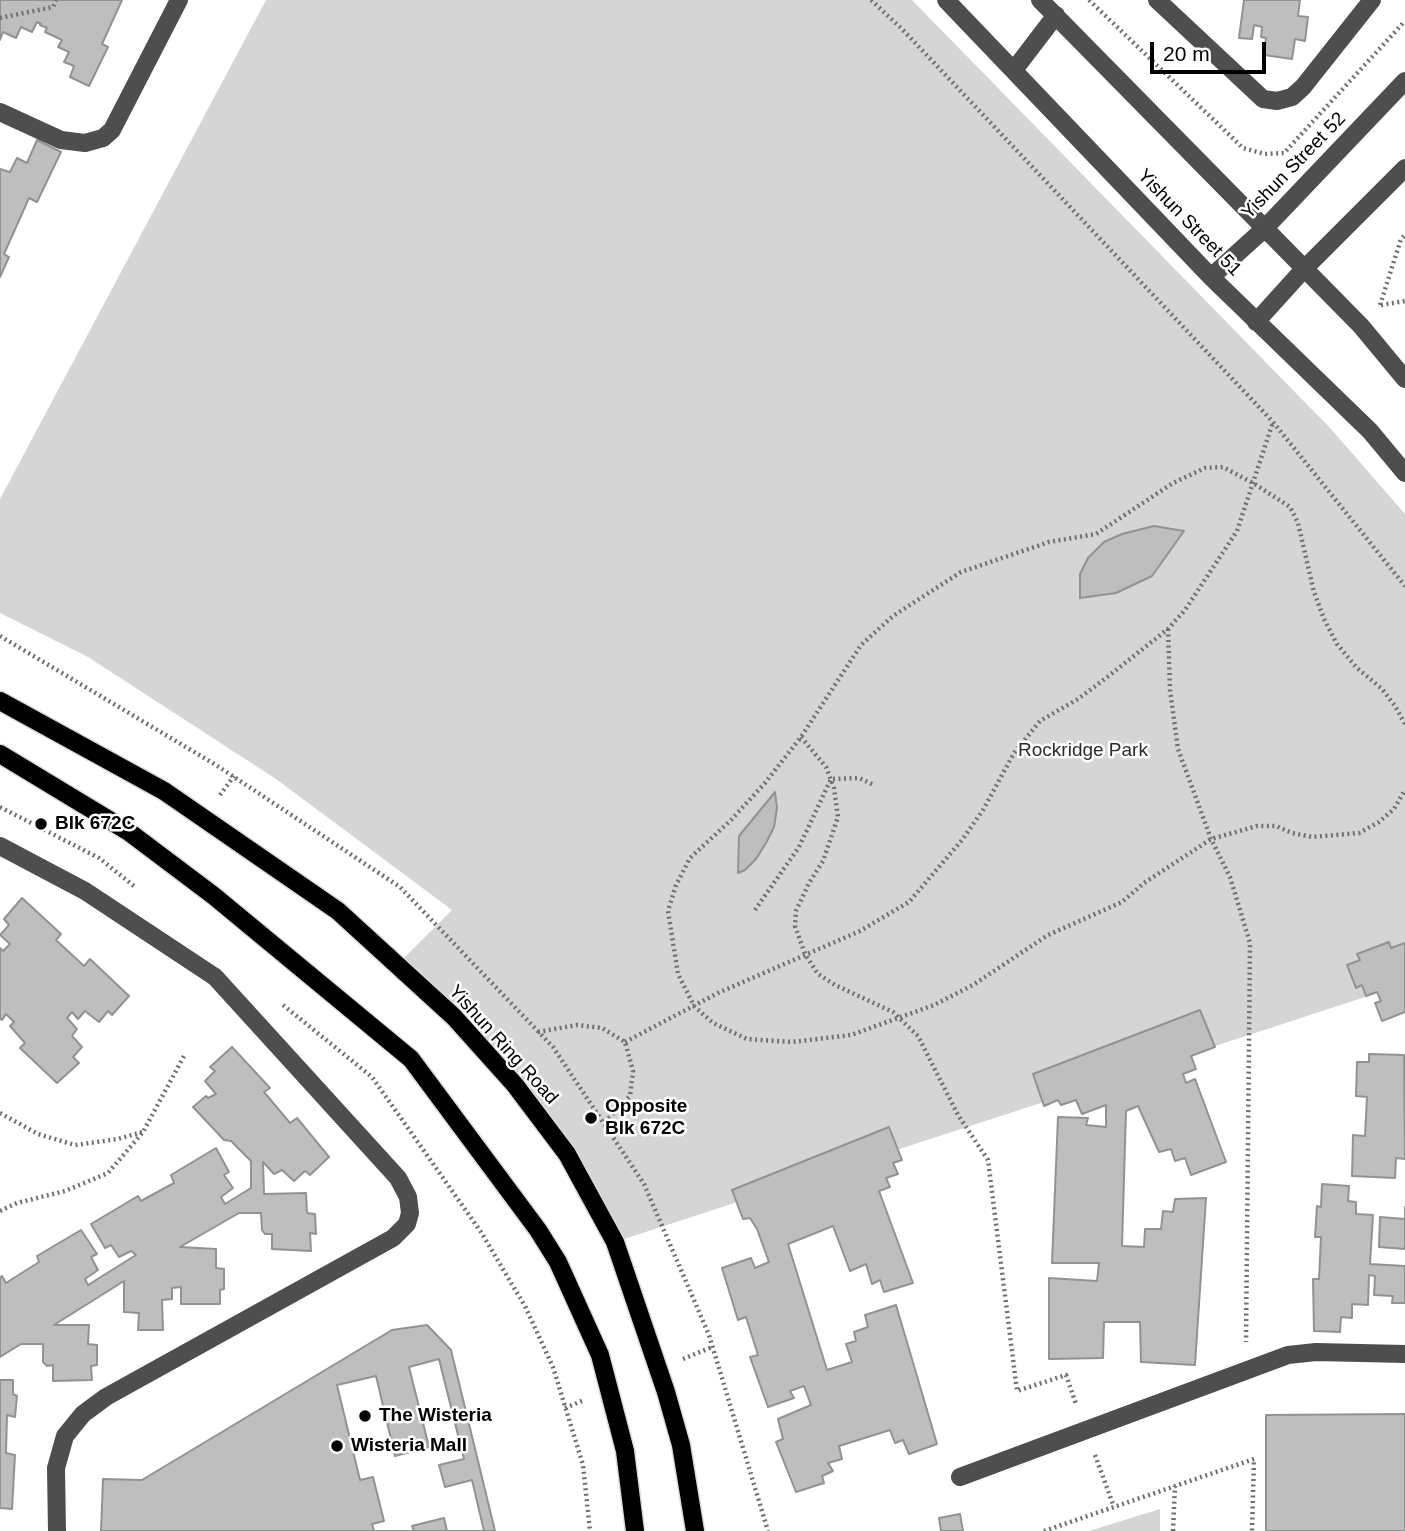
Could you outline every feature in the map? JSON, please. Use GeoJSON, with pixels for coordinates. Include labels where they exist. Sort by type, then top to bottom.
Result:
{"type":"FeatureCollection","features":[{"type":"Feature","properties":{"kind":"main road","name":"Yishun Ring Road"},"geometry":{"type":"LineString","coordinates":[[0,701],[164,791],[338,911],[454,1017],[515,1085],[567,1154],[615,1242],[666,1392],[681,1445],[695,1531]]}},
{"type":"Feature","properties":{"kind":"main road"},"geometry":{"type":"LineString","coordinates":[[0,754],[129,832],[224,905],[411,1059],[538,1230],[558,1262],[600,1355],[625,1451],[635,1531]]}},
{"type":"Feature","properties":{"kind":"street"},"geometry":{"type":"LineString","coordinates":[[0,112],[61,140],[85,143],[103,138],[112,130],[179,0]]}},
{"type":"Feature","properties":{"kind":"street","name":"Yishun Street 51"},"geometry":{"type":"LineString","coordinates":[[946,0],[1211,277],[1370,431],[1405,473]]}},
{"type":"Feature","properties":{"kind":"street"},"geometry":{"type":"LineString","coordinates":[[1040,0],[1361,326],[1405,379]]}},
{"type":"Feature","properties":{"kind":"street"},"geometry":{"type":"LineString","coordinates":[[1157,0],[1263,99],[1277,101],[1292,97],[1303,87],[1371,0]]}},
{"type":"Feature","properties":{"kind":"street"},"geometry":{"type":"LineString","coordinates":[[1014,70],[1056,16]]}},
{"type":"Feature","properties":{"kind":"street","name":"Yishun Street 52"},"geometry":{"type":"LineString","coordinates":[[1211,277],[1264,229],[1405,81]]}},
{"type":"Feature","properties":{"kind":"street"},"geometry":{"type":"LineString","coordinates":[[1256,322],[1304,269],[1405,168]]}},
{"type":"Feature","properties":{"kind":"street"},"geometry":{"type":"LineString","coordinates":[[0,846],[85,891],[215,977],[398,1178],[408,1197],[410,1213],[407,1224],[393,1238],[106,1397],[83,1414],[65,1436],[56,1468],[57,1531]]}},
{"type":"Feature","properties":{"kind":"street"},"geometry":{"type":"LineString","coordinates":[[960,1477],[1288,1354],[1405,1354]]}},
{"type":"Feature","properties":{"kind":"path"},"geometry":{"type":"LineString","coordinates":[[0,18],[53,7],[57,0]]}},
{"type":"Feature","properties":{"kind":"path"},"geometry":{"type":"LineString","coordinates":[[871,0],[902,29],[1273,422],[1405,586]]}},
{"type":"Feature","properties":{"kind":"path"},"geometry":{"type":"LineString","coordinates":[[1380,306],[1401,239],[1405,235]]}},
{"type":"Feature","properties":{"kind":"path"},"geometry":{"type":"LineString","coordinates":[[1380,306],[1405,301]]}},
{"type":"Feature","properties":{"kind":"path"},"geometry":{"type":"LineString","coordinates":[[1380,306],[1385,312]]}},
{"type":"Feature","properties":{"kind":"path"},"geometry":{"type":"LineString","coordinates":[[625,1042],[694,1006],[860,931],[909,902],[976,820],[1014,753],[1040,722],[1078,699],[1168,629],[1185,610],[1237,531],[1273,422]]}},
{"type":"Feature","properties":{"kind":"path"},"geometry":{"type":"LineString","coordinates":[[1405,724],[1382,689],[1356,667],[1332,636],[1314,592],[1298,523],[1290,507],[1223,467],[1205,468],[1173,482],[1096,534],[1049,542],[961,572],[893,616],[862,645],[801,737],[765,783],[731,820],[690,858],[676,885],[668,911],[678,974],[694,1006],[713,1023],[747,1039],[792,1042],[851,1035],[899,1019],[973,985],[1048,935],[1122,902],[1144,883],[1211,839],[1257,827],[1276,826],[1312,837],[1359,833],[1379,822],[1394,809],[1405,790]]}},
{"type":"Feature","properties":{"kind":"path"},"geometry":{"type":"LineString","coordinates":[[1168,629],[1170,690],[1178,749],[1211,839],[1230,877],[1250,943],[1246,1370]]}},
{"type":"Feature","properties":{"kind":"path"},"geometry":{"type":"LineString","coordinates":[[801,737],[826,767],[835,788],[838,817],[823,861],[808,883],[796,911],[795,926],[805,954],[818,974],[835,985],[894,1012],[918,1036],[958,1115],[988,1160],[1017,1391],[1066,1375]]}},
{"type":"Feature","properties":{"kind":"path"},"geometry":{"type":"LineString","coordinates":[[831,779],[859,778],[874,785]]}},
{"type":"Feature","properties":{"kind":"path"},"geometry":{"type":"LineString","coordinates":[[755,910],[799,847],[831,779]]}},
{"type":"Feature","properties":{"kind":"path"},"geometry":{"type":"LineString","coordinates":[[538,1032],[577,1025],[602,1028],[625,1042],[633,1071],[629,1096],[603,1124]]}},
{"type":"Feature","properties":{"kind":"path"},"geometry":{"type":"LineString","coordinates":[[0,1211],[17,1203],[65,1191],[108,1172],[143,1132],[184,1056]]}},
{"type":"Feature","properties":{"kind":"path"},"geometry":{"type":"LineString","coordinates":[[0,1113],[38,1134],[75,1144],[118,1139],[143,1132]]}},
{"type":"Feature","properties":{"kind":"path"},"geometry":{"type":"LineString","coordinates":[[1044,1531],[1254,1458],[1252,1531]]}},
{"type":"Feature","properties":{"kind":"path"},"geometry":{"type":"LineString","coordinates":[[1173,1531],[1175,1486]]}},
{"type":"Feature","properties":{"kind":"green space","name":"Rockridge Park"},"geometry":{"type":"Polygon","coordinates":[[[266,0],[912,0],[1331,429],[1405,514],[1405,984],[615,1242],[567,1154],[397,965],[452,910],[276,779],[88,657],[0,613],[0,499],[266,0]]]}},
{"type":"Feature","properties":{"kind":"green space"},"geometry":{"type":"Polygon","coordinates":[[[1160,1509],[1160,1531],[1089,1531],[1160,1509]]]}},
{"type":"Feature","properties":{"kind":"building"},"geometry":{"type":"Polygon","coordinates":[[[0,0],[122,0],[102,44],[108,47],[89,86],[70,77],[74,66],[64,62],[69,52],[58,47],[62,40],[45,32],[47,28],[41,24],[37,22],[32,32],[21,27],[16,38],[3,32],[0,40],[0,0]]]}},
{"type":"Feature","properties":{"kind":"building"},"geometry":{"type":"Polygon","coordinates":[[[1244,0],[1300,0],[1298,16],[1308,17],[1305,41],[1295,39],[1292,59],[1264,55],[1266,38],[1261,37],[1262,27],[1254,25],[1252,39],[1239,38],[1244,0]]]}},
{"type":"Feature","properties":{"kind":"building"},"geometry":{"type":"Polygon","coordinates":[[[37,140],[61,152],[37,202],[29,198],[4,254],[9,257],[0,277],[0,169],[10,172],[17,158],[27,163],[37,140]]]}},
{"type":"Feature","properties":{"kind":"building"},"geometry":{"type":"Polygon","coordinates":[[[1154,526],[1184,531],[1152,576],[1116,593],[1080,598],[1080,574],[1088,558],[1104,542],[1122,534],[1154,526]]]}},
{"type":"Feature","properties":{"kind":"building"},"geometry":{"type":"Polygon","coordinates":[[[775,792],[777,808],[774,827],[756,859],[738,873],[739,836],[775,792]]]}},
{"type":"Feature","properties":{"kind":"building"},"geometry":{"type":"Polygon","coordinates":[[[22,898],[61,934],[56,940],[84,966],[90,959],[129,996],[112,1015],[108,1011],[99,1022],[85,1011],[78,1019],[72,1012],[67,1018],[77,1029],[72,1036],[82,1047],[73,1057],[79,1063],[57,1083],[20,1048],[25,1043],[10,1026],[14,1022],[6,1014],[2,1020],[0,1018],[0,948],[3,951],[10,944],[0,935],[9,925],[4,919],[22,898]]]}},
{"type":"Feature","properties":{"kind":"building"},"geometry":{"type":"Polygon","coordinates":[[[1389,942],[1391,948],[1405,943],[1405,1012],[1382,1021],[1375,1003],[1381,1001],[1377,992],[1366,996],[1362,985],[1356,988],[1347,965],[1360,960],[1357,954],[1389,942]]]}},
{"type":"Feature","properties":{"kind":"building"},"geometry":{"type":"Polygon","coordinates":[[[1200,1010],[1215,1047],[1191,1056],[1196,1069],[1183,1074],[1186,1083],[1195,1079],[1226,1162],[1191,1175],[1185,1158],[1175,1161],[1171,1149],[1159,1152],[1138,1106],[1126,1111],[1122,1246],[1144,1247],[1145,1229],[1161,1229],[1163,1211],[1173,1212],[1175,1199],[1206,1198],[1195,1365],[1141,1362],[1140,1322],[1104,1322],[1103,1358],[1049,1359],[1049,1278],[1097,1281],[1099,1263],[1052,1263],[1058,1117],[1088,1118],[1086,1125],[1106,1127],[1106,1105],[1082,1114],[1076,1100],[1061,1105],[1058,1100],[1044,1106],[1033,1074],[1200,1010]]]}},
{"type":"Feature","properties":{"kind":"building"},"geometry":{"type":"Polygon","coordinates":[[[232,1047],[270,1088],[264,1092],[290,1123],[297,1118],[329,1157],[310,1175],[305,1171],[294,1181],[282,1170],[274,1174],[263,1162],[264,1194],[306,1193],[307,1213],[315,1214],[316,1234],[310,1233],[311,1251],[272,1249],[272,1234],[265,1234],[262,1230],[261,1213],[239,1213],[180,1247],[216,1249],[216,1268],[224,1269],[224,1289],[220,1290],[220,1304],[181,1304],[181,1287],[172,1288],[172,1299],[162,1300],[163,1330],[138,1330],[139,1313],[124,1312],[124,1281],[54,1325],[89,1325],[88,1344],[97,1345],[97,1365],[91,1366],[92,1380],[53,1381],[53,1365],[47,1366],[43,1362],[43,1344],[21,1344],[0,1357],[2,1276],[6,1283],[39,1262],[37,1256],[81,1230],[97,1254],[91,1257],[98,1270],[85,1279],[88,1285],[136,1255],[131,1251],[119,1257],[111,1245],[105,1248],[91,1224],[138,1196],[141,1201],[174,1183],[171,1175],[216,1148],[229,1172],[224,1175],[233,1188],[221,1197],[225,1204],[251,1188],[251,1161],[231,1141],[224,1140],[193,1107],[206,1096],[208,1098],[216,1094],[205,1081],[215,1071],[210,1067],[232,1047]]]}},
{"type":"Feature","properties":{"kind":"building"},"geometry":{"type":"Polygon","coordinates":[[[1369,1054],[1404,1055],[1405,1159],[1396,1158],[1395,1178],[1352,1176],[1353,1135],[1365,1136],[1367,1097],[1356,1096],[1357,1062],[1369,1062],[1369,1054]]]}},
{"type":"Feature","properties":{"kind":"building"},"geometry":{"type":"Polygon","coordinates":[[[889,1127],[902,1160],[893,1163],[898,1174],[886,1178],[890,1187],[879,1191],[913,1283],[884,1292],[880,1280],[872,1284],[866,1264],[850,1271],[833,1226],[788,1244],[827,1370],[852,1362],[846,1344],[856,1341],[854,1332],[868,1327],[865,1315],[896,1305],[937,1444],[909,1454],[903,1440],[895,1443],[890,1430],[839,1446],[842,1459],[828,1463],[833,1471],[822,1476],[824,1483],[796,1492],[776,1442],[783,1439],[778,1419],[811,1405],[804,1386],[790,1391],[794,1398],[768,1407],[750,1357],[758,1355],[746,1317],[738,1320],[722,1268],[751,1258],[755,1268],[769,1262],[757,1229],[750,1218],[743,1219],[732,1190],[889,1127]]]}},
{"type":"Feature","properties":{"kind":"building"},"geometry":{"type":"Polygon","coordinates":[[[1322,1184],[1349,1186],[1348,1201],[1356,1202],[1356,1214],[1373,1215],[1370,1264],[1405,1266],[1405,1303],[1392,1303],[1393,1296],[1374,1295],[1375,1276],[1369,1275],[1368,1305],[1352,1304],[1352,1318],[1341,1317],[1340,1332],[1314,1331],[1313,1279],[1319,1279],[1321,1237],[1315,1237],[1322,1184]]]}},
{"type":"Feature","properties":{"kind":"building"},"geometry":{"type":"Polygon","coordinates":[[[1380,1217],[1405,1219],[1405,1249],[1379,1247],[1380,1217]]]}},
{"type":"Feature","properties":{"kind":"building","name":"Wisteria Mall"},"geometry":{"type":"Polygon","coordinates":[[[427,1325],[451,1350],[495,1531],[101,1531],[103,1479],[142,1480],[392,1330],[427,1325]]]}},
{"type":"Feature","properties":{"kind":"building","name":"The Wisteria"},"geometry":{"type":"Polygon","coordinates":[[[439,1359],[464,1459],[439,1465],[445,1487],[472,1480],[484,1531],[447,1531],[444,1518],[412,1526],[414,1531],[374,1531],[372,1524],[384,1521],[373,1477],[360,1480],[337,1385],[376,1376],[395,1456],[429,1447],[409,1367],[439,1359]]]}},
{"type":"Feature","properties":{"kind":"building"},"geometry":{"type":"Polygon","coordinates":[[[0,1380],[13,1380],[13,1394],[17,1396],[15,1417],[7,1415],[6,1453],[15,1455],[12,1509],[0,1508],[0,1380]]]}},
{"type":"Feature","properties":{"kind":"building"},"geometry":{"type":"Polygon","coordinates":[[[1405,1414],[1405,1531],[1266,1531],[1266,1415],[1405,1414]]]}},
{"type":"Feature","properties":{"kind":"building"},"geometry":{"type":"Polygon","coordinates":[[[960,1514],[963,1531],[941,1531],[939,1518],[960,1514]]]}},
{"type":"Feature","properties":{"kind":"place","name":"Blk 672C"},"geometry":{"type":"Point","coordinates":[41,824]}},
{"type":"Feature","properties":{"kind":"place","name":"Opposite Blk 672C"},"geometry":{"type":"Point","coordinates":[591,1118]}},
{"type":"Feature","properties":{"kind":"place","name":"The Wisteria"},"geometry":{"type":"Point","coordinates":[365,1416]}},
{"type":"Feature","properties":{"kind":"place","name":"Wisteria Mall"},"geometry":{"type":"Point","coordinates":[337,1446]}}]}
